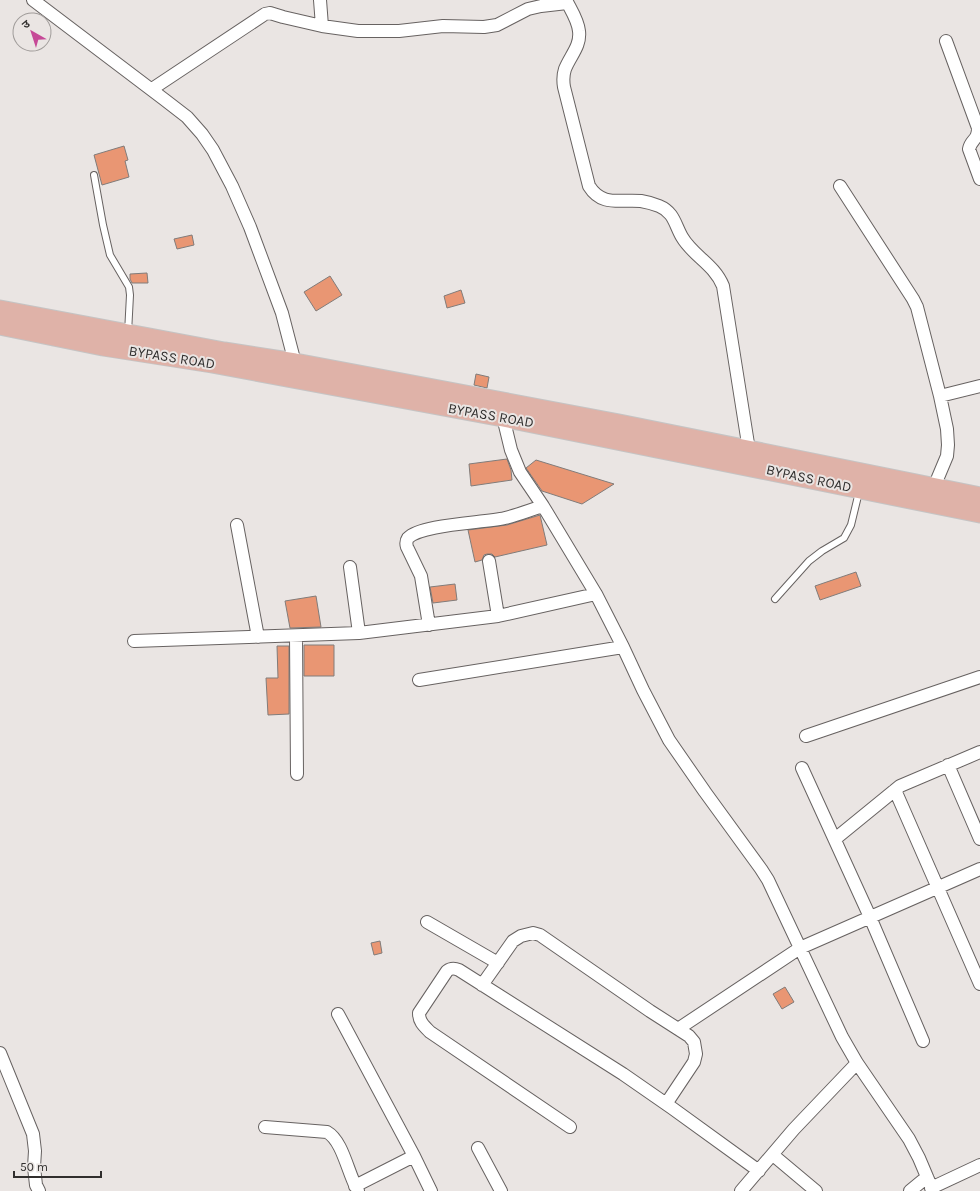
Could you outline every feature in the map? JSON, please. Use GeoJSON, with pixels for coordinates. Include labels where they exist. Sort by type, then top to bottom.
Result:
{"type":"FeatureCollection","features":[{"type":"Feature","properties":{"kind":"main road","name":"BYPASS ROAD"},"geometry":{"type":"LineString","coordinates":[[0,310],[588,418],[980,497]]}},
{"type":"Feature","properties":{"kind":"main road","name":"BYPASS ROAD"},"geometry":{"type":"LineString","coordinates":[[0,325],[103,346],[212,363],[503,417],[980,513]]}},
{"type":"Feature","properties":{"kind":"street"},"geometry":{"type":"LineString","coordinates":[[33,0],[152,89],[187,117],[202,134],[213,150],[232,186],[250,227],[282,313],[295,363]]}},
{"type":"Feature","properties":{"kind":"street"},"geometry":{"type":"LineString","coordinates":[[320,0],[322,26]]}},
{"type":"Feature","properties":{"kind":"street"},"geometry":{"type":"LineString","coordinates":[[152,89],[265,14],[270,13],[283,18],[322,26],[358,30],[399,31],[443,26],[484,27],[497,24],[528,9],[566,2],[576,19],[580,31],[579,40],[565,69],[563,78],[564,87],[589,186],[600,198],[608,201],[642,202],[660,206],[675,220],[682,237],[687,244],[714,269],[719,276],[723,286],[749,450]]}},
{"type":"Feature","properties":{"kind":"street"},"geometry":{"type":"LineString","coordinates":[[946,41],[978,128],[977,138],[970,145],[969,149],[980,179]]}},
{"type":"Feature","properties":{"kind":"street"},"geometry":{"type":"LineString","coordinates":[[840,186],[915,303],[940,396],[947,429],[948,445],[945,462],[934,487]]}},
{"type":"Feature","properties":{"kind":"street"},"geometry":{"type":"LineString","coordinates":[[940,396],[980,386]]}},
{"type":"Feature","properties":{"kind":"street"},"geometry":{"type":"LineString","coordinates":[[503,417],[511,450],[520,472],[543,506],[596,594],[669,740],[761,869],[842,1037],[857,1064],[909,1139],[930,1185]]}},
{"type":"Feature","properties":{"kind":"street"},"geometry":{"type":"LineString","coordinates":[[429,625],[421,576],[407,547],[406,542],[408,538],[431,528],[505,518],[543,506]]}},
{"type":"Feature","properties":{"kind":"street"},"geometry":{"type":"LineString","coordinates":[[237,524],[258,637]]}},
{"type":"Feature","properties":{"kind":"street"},"geometry":{"type":"LineString","coordinates":[[489,561],[498,616]]}},
{"type":"Feature","properties":{"kind":"street"},"geometry":{"type":"LineString","coordinates":[[350,567],[359,633]]}},
{"type":"Feature","properties":{"kind":"street"},"geometry":{"type":"LineString","coordinates":[[134,641],[359,633],[498,616],[596,594]]}},
{"type":"Feature","properties":{"kind":"street"},"geometry":{"type":"LineString","coordinates":[[296,636],[297,774]]}},
{"type":"Feature","properties":{"kind":"street"},"geometry":{"type":"LineString","coordinates":[[419,680],[623,647]]}},
{"type":"Feature","properties":{"kind":"street"},"geometry":{"type":"LineString","coordinates":[[806,736],[980,677]]}},
{"type":"Feature","properties":{"kind":"street"},"geometry":{"type":"LineString","coordinates":[[835,839],[895,790],[906,783],[980,752]]}},
{"type":"Feature","properties":{"kind":"street"},"geometry":{"type":"LineString","coordinates":[[948,765],[980,839]]}},
{"type":"Feature","properties":{"kind":"street"},"geometry":{"type":"LineString","coordinates":[[802,768],[870,917],[923,1041]]}},
{"type":"Feature","properties":{"kind":"street"},"geometry":{"type":"LineString","coordinates":[[895,790],[980,984]]}},
{"type":"Feature","properties":{"kind":"street"},"geometry":{"type":"LineString","coordinates":[[678,1029],[800,948],[980,869]]}},
{"type":"Feature","properties":{"kind":"street"},"geometry":{"type":"LineString","coordinates":[[427,922],[498,963]]}},
{"type":"Feature","properties":{"kind":"street"},"geometry":{"type":"LineString","coordinates":[[482,985],[513,941],[521,936],[532,933],[540,935],[689,1036],[694,1042],[696,1054],[694,1062],[666,1104]]}},
{"type":"Feature","properties":{"kind":"street"},"geometry":{"type":"LineString","coordinates":[[570,1127],[430,1032],[421,1022],[419,1014],[450,968],[459,970],[623,1074],[759,1170]]}},
{"type":"Feature","properties":{"kind":"street"},"geometry":{"type":"LineString","coordinates":[[338,1014],[414,1156],[431,1191]]}},
{"type":"Feature","properties":{"kind":"street"},"geometry":{"type":"LineString","coordinates":[[0,1052],[33,1134],[35,1151],[34,1167],[36,1185],[39,1191]]}},
{"type":"Feature","properties":{"kind":"street"},"geometry":{"type":"LineString","coordinates":[[741,1191],[794,1129],[857,1064]]}},
{"type":"Feature","properties":{"kind":"street"},"geometry":{"type":"LineString","coordinates":[[265,1127],[327,1132],[333,1135],[338,1142],[356,1188],[414,1156]]}},
{"type":"Feature","properties":{"kind":"street"},"geometry":{"type":"LineString","coordinates":[[478,1148],[501,1191]]}},
{"type":"Feature","properties":{"kind":"street"},"geometry":{"type":"LineString","coordinates":[[773,1155],[816,1191]]}},
{"type":"Feature","properties":{"kind":"street"},"geometry":{"type":"LineString","coordinates":[[910,1191],[930,1185],[980,1165]]}},
{"type":"Feature","properties":{"kind":"lane"},"geometry":{"type":"LineString","coordinates":[[94,175],[110,255],[129,287],[128,334]]}},
{"type":"Feature","properties":{"kind":"lane"},"geometry":{"type":"LineString","coordinates":[[775,599],[809,560],[822,550],[844,538],[850,525],[860,489]]}},
{"type":"Feature","properties":{"kind":"building"},"geometry":{"type":"Polygon","coordinates":[[[124,146],[128,160],[125,161],[129,177],[102,185],[94,155],[124,146]]]}},
{"type":"Feature","properties":{"kind":"building"},"geometry":{"type":"Polygon","coordinates":[[[192,235],[194,245],[177,249],[174,239],[192,235]]]}},
{"type":"Feature","properties":{"kind":"building"},"geometry":{"type":"Polygon","coordinates":[[[147,273],[148,283],[132,283],[130,279],[130,274],[147,273]]]}},
{"type":"Feature","properties":{"kind":"building"},"geometry":{"type":"Polygon","coordinates":[[[330,276],[342,295],[316,311],[304,292],[330,276]]]}},
{"type":"Feature","properties":{"kind":"building"},"geometry":{"type":"Polygon","coordinates":[[[461,290],[465,303],[447,308],[444,296],[461,290]]]}},
{"type":"Feature","properties":{"kind":"building"},"geometry":{"type":"Polygon","coordinates":[[[476,374],[489,377],[487,388],[474,385],[476,374]]]}},
{"type":"Feature","properties":{"kind":"building"},"geometry":{"type":"Polygon","coordinates":[[[507,459],[511,470],[512,480],[471,486],[469,464],[507,459]]]}},
{"type":"Feature","properties":{"kind":"building"},"geometry":{"type":"Polygon","coordinates":[[[536,460],[614,484],[582,504],[542,491],[526,468],[536,460]]]}},
{"type":"Feature","properties":{"kind":"building"},"geometry":{"type":"Polygon","coordinates":[[[540,515],[547,545],[495,557],[492,554],[487,554],[484,555],[482,560],[475,562],[468,530],[507,525],[540,515]]]}},
{"type":"Feature","properties":{"kind":"building"},"geometry":{"type":"Polygon","coordinates":[[[856,572],[861,586],[820,600],[815,586],[856,572]]]}},
{"type":"Feature","properties":{"kind":"building"},"geometry":{"type":"Polygon","coordinates":[[[455,584],[457,600],[433,603],[430,587],[455,584]]]}},
{"type":"Feature","properties":{"kind":"building"},"geometry":{"type":"Polygon","coordinates":[[[316,596],[321,627],[290,628],[285,601],[316,596]]]}},
{"type":"Feature","properties":{"kind":"building"},"geometry":{"type":"Polygon","coordinates":[[[304,645],[334,645],[334,676],[304,676],[304,645]]]}},
{"type":"Feature","properties":{"kind":"building"},"geometry":{"type":"Polygon","coordinates":[[[277,646],[289,646],[289,714],[268,715],[266,678],[278,678],[277,646]]]}},
{"type":"Feature","properties":{"kind":"building"},"geometry":{"type":"Polygon","coordinates":[[[380,941],[382,953],[374,955],[371,943],[380,941]]]}},
{"type":"Feature","properties":{"kind":"building"},"geometry":{"type":"Polygon","coordinates":[[[785,987],[794,1002],[782,1009],[773,994],[785,987]]]}}]}
